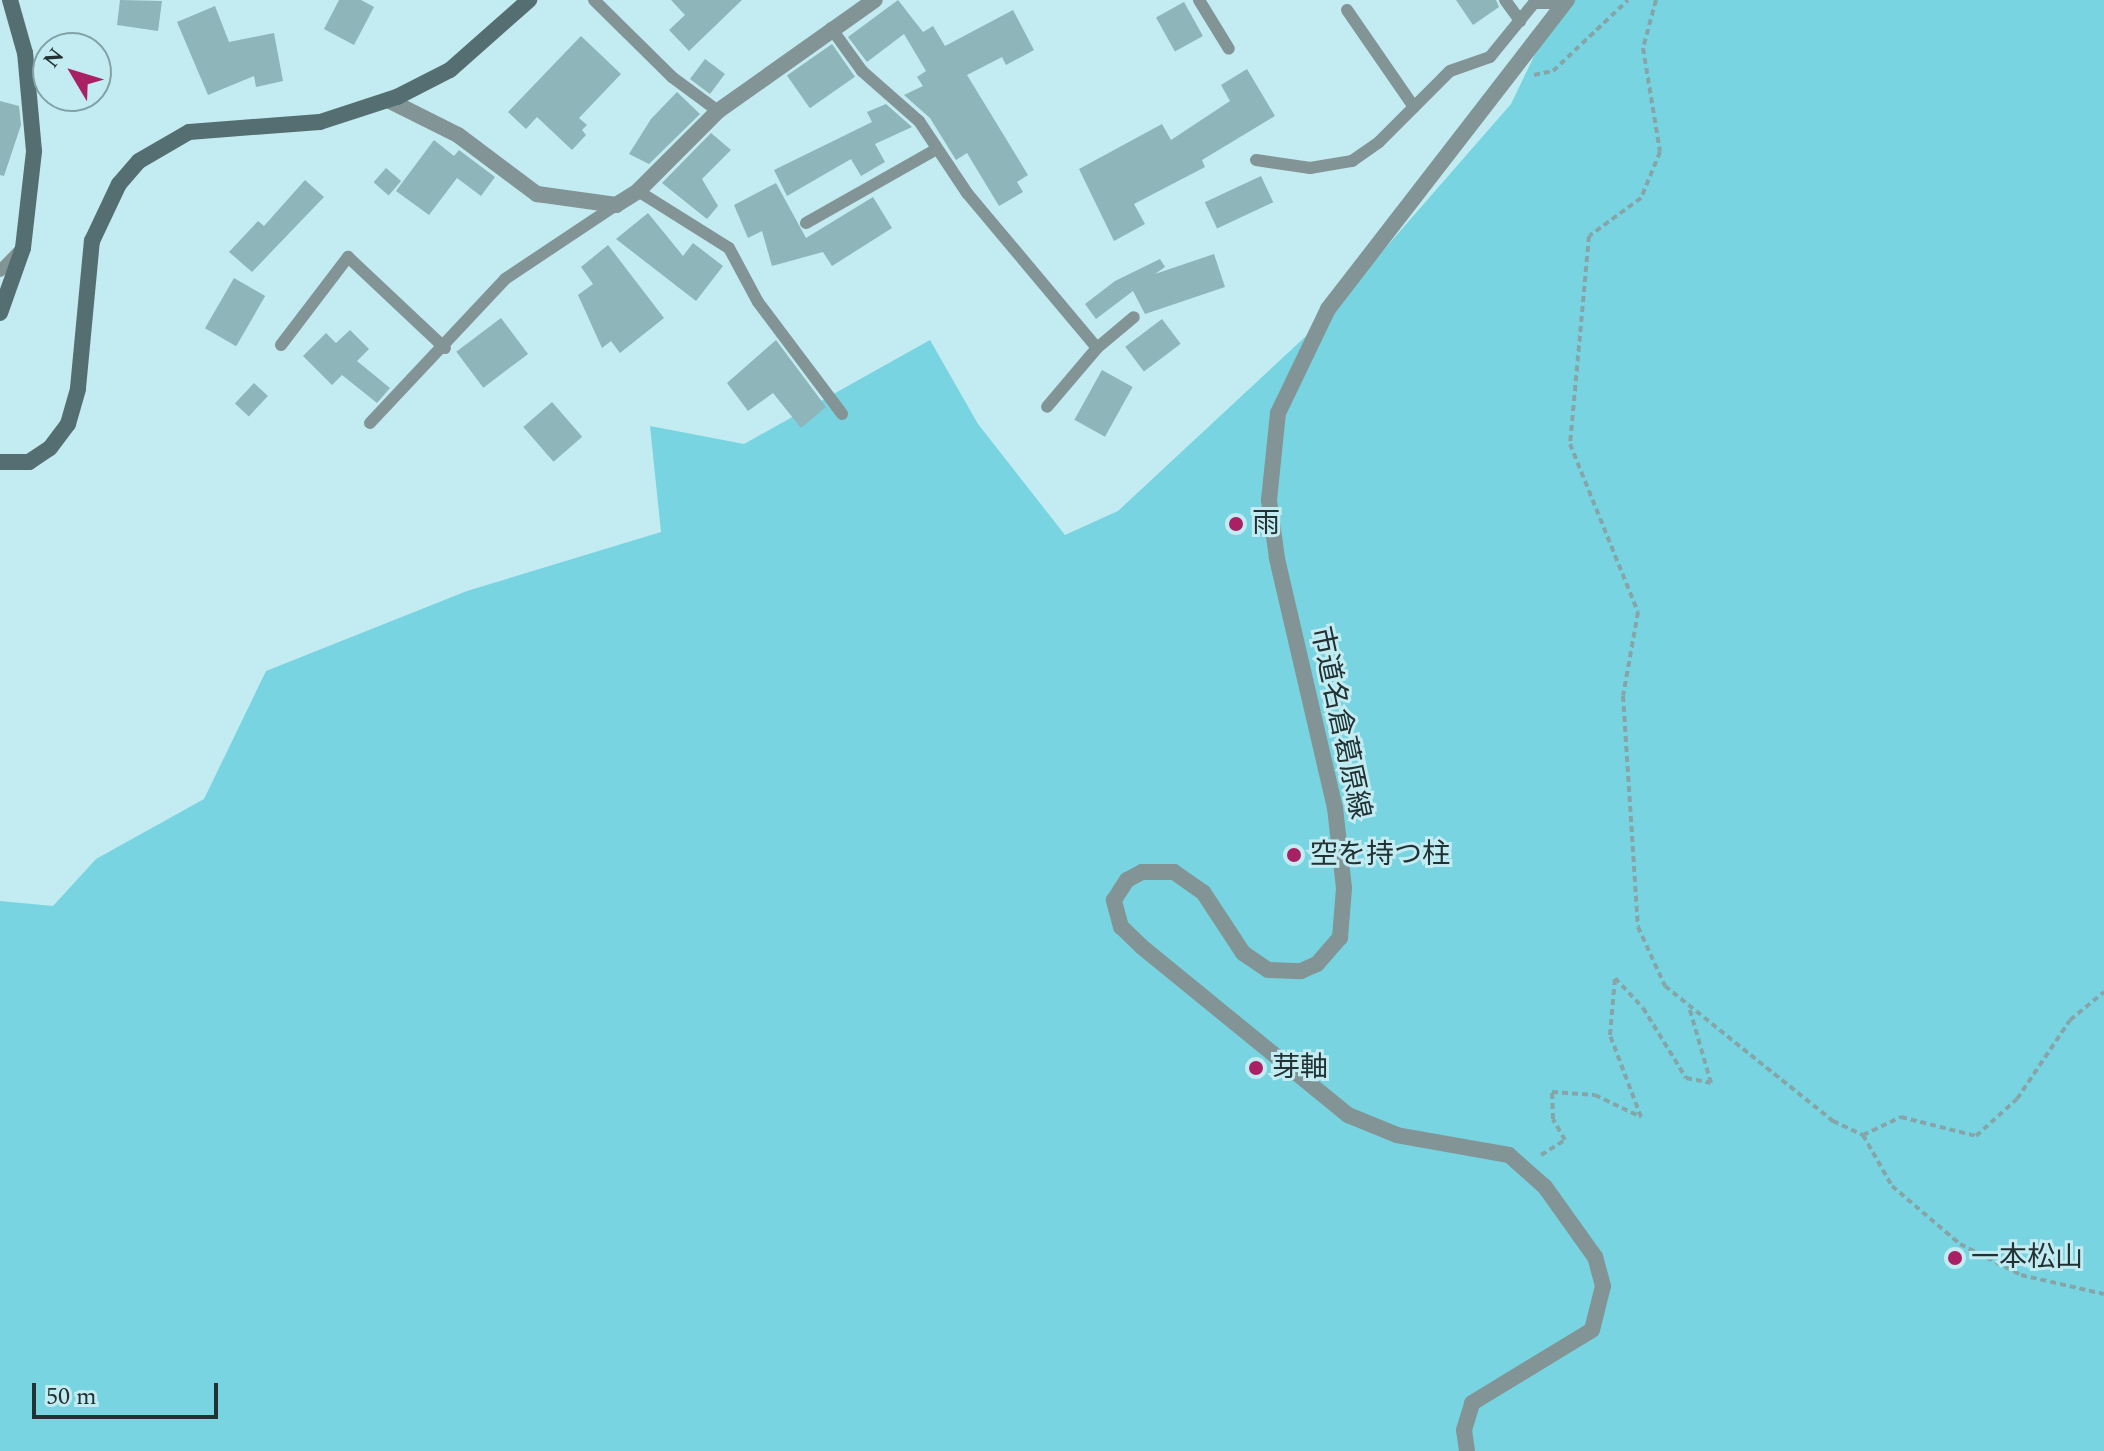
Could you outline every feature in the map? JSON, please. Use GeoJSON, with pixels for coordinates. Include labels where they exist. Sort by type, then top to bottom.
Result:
{"type":"FeatureCollection","features":[{"type":"Feature","properties":{"kind":"main road"},"geometry":{"type":"LineString","coordinates":[[0,313],[23,248],[33,197],[32,103],[10,0]]}},
{"type":"Feature","properties":{"kind":"main road"},"geometry":{"type":"LineString","coordinates":[[0,462],[29,462],[50,448],[68,424],[78,388],[92,241],[119,184],[139,161],[189,132],[320,122],[388,100],[450,70],[529,0]]}},
{"type":"Feature","properties":{"kind":"street"},"geometry":{"type":"LineString","coordinates":[[388,100],[458,135],[537,194],[616,205],[638,191],[718,111],[831,28],[875,0]]}},
{"type":"Feature","properties":{"kind":"street","name":"市道名倉葛原線"},"geometry":{"type":"LineString","coordinates":[[1467,1451],[1464,1430],[1472,1403],[1575,1344],[1592,1330],[1601,1309],[1603,1286],[1595,1257],[1526,1166],[1498,1152],[1397,1135],[1348,1115],[1141,946],[1121,927],[1114,900],[1127,880],[1142,872],[1174,872],[1203,892],[1243,953],[1268,970],[1301,971],[1317,964],[1340,938],[1344,888],[1335,808],[1277,558],[1269,500],[1272,442],[1288,385],[1328,309],[1566,1]]}},
{"type":"Feature","properties":{"kind":"lane"},"geometry":{"type":"LineString","coordinates":[[594,0],[672,77],[718,111]]}},
{"type":"Feature","properties":{"kind":"lane"},"geometry":{"type":"LineString","coordinates":[[1199,0],[1229,49]]}},
{"type":"Feature","properties":{"kind":"lane"},"geometry":{"type":"LineString","coordinates":[[1505,0],[1520,21]]}},
{"type":"Feature","properties":{"kind":"lane"},"geometry":{"type":"LineString","coordinates":[[1256,160],[1310,168],[1352,161],[1379,142],[1450,71],[1490,57],[1534,3],[1566,1]]}},
{"type":"Feature","properties":{"kind":"lane"},"geometry":{"type":"LineString","coordinates":[[1347,10],[1414,107]]}},
{"type":"Feature","properties":{"kind":"lane"},"geometry":{"type":"LineString","coordinates":[[831,28],[862,71],[919,121],[1029,270],[1097,348]]}},
{"type":"Feature","properties":{"kind":"lane"},"geometry":{"type":"LineString","coordinates":[[806,223],[937,149]]}},
{"type":"Feature","properties":{"kind":"lane"},"geometry":{"type":"LineString","coordinates":[[638,191],[729,248],[758,302],[842,414]]}},
{"type":"Feature","properties":{"kind":"lane"},"geometry":{"type":"LineString","coordinates":[[370,423],[445,348],[505,279],[616,205]]}},
{"type":"Feature","properties":{"kind":"lane"},"geometry":{"type":"LineString","coordinates":[[0,271],[23,248]]}},
{"type":"Feature","properties":{"kind":"lane"},"geometry":{"type":"LineString","coordinates":[[281,345],[348,257],[445,348]]}},
{"type":"Feature","properties":{"kind":"lane"},"geometry":{"type":"LineString","coordinates":[[1047,407],[1097,348],[1134,317]]}},
{"type":"Feature","properties":{"kind":"path"},"geometry":{"type":"LineString","coordinates":[[1504,81],[1553,71],[1628,0]]}},
{"type":"Feature","properties":{"kind":"path"},"geometry":{"type":"LineString","coordinates":[[1656,0],[1643,48],[1660,152],[1641,198],[1589,236],[1570,444],[1638,612],[1623,696],[1638,927],[1665,986],[1833,1121],[1863,1135],[1892,1186],[1960,1244],[2021,1275],[2104,1294]]}},
{"type":"Feature","properties":{"kind":"path"},"geometry":{"type":"LineString","coordinates":[[1526,1166],[1565,1140],[1553,1119],[1552,1092],[1595,1095],[1641,1117],[1610,1035],[1615,978],[1643,1008],[1686,1078],[1711,1083],[1688,1005]]}},
{"type":"Feature","properties":{"kind":"path"},"geometry":{"type":"LineString","coordinates":[[1863,1135],[1901,1117],[1976,1136],[2017,1099],[2070,1020],[2104,992]]}},
{"type":"Feature","properties":{"kind":"shaded area"},"geometry":{"type":"Polygon","coordinates":[[[1561,0],[2104,0],[2104,1451],[0,1451],[0,901],[53,906],[96,859],[204,799],[266,671],[467,591],[661,532],[650,426],[744,444],[930,340],[978,424],[1065,535],[1118,511],[1319,324],[1511,104],[1561,0]]]}},
{"type":"Feature","properties":{"kind":"building"},"geometry":{"type":"Polygon","coordinates":[[[120,0],[162,1],[158,31],[117,25],[120,0]]]}},
{"type":"Feature","properties":{"kind":"building"},"geometry":{"type":"Polygon","coordinates":[[[339,0],[361,0],[374,7],[354,45],[324,29],[339,0]]]}},
{"type":"Feature","properties":{"kind":"building"},"geometry":{"type":"Polygon","coordinates":[[[671,0],[742,0],[689,51],[669,30],[685,15],[671,0]]]}},
{"type":"Feature","properties":{"kind":"building"},"geometry":{"type":"Polygon","coordinates":[[[898,0],[923,32],[933,26],[945,46],[1013,10],[1034,50],[1006,65],[1002,57],[967,75],[1028,175],[1017,182],[1023,192],[999,206],[967,153],[956,160],[930,118],[904,95],[923,86],[917,77],[926,71],[904,34],[867,62],[848,37],[898,0]]]}},
{"type":"Feature","properties":{"kind":"building"},"geometry":{"type":"Polygon","coordinates":[[[1456,0],[1496,0],[1499,7],[1473,25],[1456,0]]]}},
{"type":"Feature","properties":{"kind":"building"},"geometry":{"type":"Polygon","coordinates":[[[1184,2],[1203,36],[1175,52],[1156,18],[1184,2]]]}},
{"type":"Feature","properties":{"kind":"building"},"geometry":{"type":"Polygon","coordinates":[[[215,6],[229,42],[274,33],[283,81],[256,87],[254,76],[208,95],[177,22],[215,6]]]}},
{"type":"Feature","properties":{"kind":"building"},"geometry":{"type":"Polygon","coordinates":[[[581,36],[621,74],[579,118],[587,125],[582,130],[586,135],[572,150],[537,117],[526,129],[508,112],[581,36]]]}},
{"type":"Feature","properties":{"kind":"building"},"geometry":{"type":"Polygon","coordinates":[[[832,44],[855,77],[810,108],[787,76],[832,44]]]}},
{"type":"Feature","properties":{"kind":"building"},"geometry":{"type":"Polygon","coordinates":[[[705,59],[725,74],[710,94],[690,79],[705,59]]]}},
{"type":"Feature","properties":{"kind":"building"},"geometry":{"type":"Polygon","coordinates":[[[1247,69],[1275,116],[1202,160],[1205,167],[1134,204],[1145,224],[1114,241],[1079,169],[1162,124],[1171,140],[1230,101],[1221,85],[1247,69]]]}},
{"type":"Feature","properties":{"kind":"building"},"geometry":{"type":"Polygon","coordinates":[[[677,92],[700,114],[649,164],[629,154],[651,119],[677,92]]]}},
{"type":"Feature","properties":{"kind":"building"},"geometry":{"type":"Polygon","coordinates":[[[0,101],[19,106],[21,125],[4,176],[0,175],[0,101]]]}},
{"type":"Feature","properties":{"kind":"building"},"geometry":{"type":"Polygon","coordinates":[[[886,104],[912,127],[875,144],[885,162],[861,176],[851,159],[787,196],[774,170],[872,122],[867,112],[886,104]]]}},
{"type":"Feature","properties":{"kind":"building"},"geometry":{"type":"Polygon","coordinates":[[[711,133],[731,150],[702,179],[718,206],[707,219],[662,183],[711,133]]]}},
{"type":"Feature","properties":{"kind":"building"},"geometry":{"type":"Polygon","coordinates":[[[434,140],[454,156],[459,150],[495,177],[481,196],[457,178],[429,215],[396,191],[434,140]]]}},
{"type":"Feature","properties":{"kind":"building"},"geometry":{"type":"Polygon","coordinates":[[[386,168],[401,181],[389,195],[374,182],[386,168]]]}},
{"type":"Feature","properties":{"kind":"building"},"geometry":{"type":"Polygon","coordinates":[[[1261,176],[1273,202],[1217,228],[1205,202],[1261,176]]]}},
{"type":"Feature","properties":{"kind":"building"},"geometry":{"type":"Polygon","coordinates":[[[305,180],[324,197],[252,272],[229,252],[258,221],[264,226],[305,180]]]}},
{"type":"Feature","properties":{"kind":"building"},"geometry":{"type":"Polygon","coordinates":[[[776,183],[806,238],[873,197],[892,228],[832,266],[823,252],[772,266],[762,231],[748,238],[734,205],[776,183]]]}},
{"type":"Feature","properties":{"kind":"building"},"geometry":{"type":"Polygon","coordinates":[[[648,213],[683,256],[693,243],[723,266],[696,301],[616,239],[648,213]]]}},
{"type":"Feature","properties":{"kind":"building"},"geometry":{"type":"Polygon","coordinates":[[[608,245],[664,318],[620,353],[611,341],[602,348],[578,295],[593,284],[581,267],[608,245]]]}},
{"type":"Feature","properties":{"kind":"building"},"geometry":{"type":"Polygon","coordinates":[[[1214,254],[1225,287],[1145,314],[1133,291],[1096,319],[1085,304],[1115,281],[1160,259],[1165,267],[1155,274],[1214,254]]]}},
{"type":"Feature","properties":{"kind":"building"},"geometry":{"type":"Polygon","coordinates":[[[234,278],[265,296],[236,346],[205,328],[234,278]]]}},
{"type":"Feature","properties":{"kind":"building"},"geometry":{"type":"Polygon","coordinates":[[[501,318],[528,354],[483,388],[456,352],[501,318]]]}},
{"type":"Feature","properties":{"kind":"building"},"geometry":{"type":"Polygon","coordinates":[[[1162,319],[1181,344],[1144,371],[1125,347],[1162,319]]]}},
{"type":"Feature","properties":{"kind":"building"},"geometry":{"type":"Polygon","coordinates":[[[350,330],[369,349],[357,361],[390,388],[377,403],[342,375],[332,385],[303,356],[326,333],[336,343],[350,330]]]}},
{"type":"Feature","properties":{"kind":"building"},"geometry":{"type":"Polygon","coordinates":[[[776,340],[826,407],[801,428],[773,393],[748,411],[727,383],[776,340]]]}},
{"type":"Feature","properties":{"kind":"building"},"geometry":{"type":"Polygon","coordinates":[[[1102,370],[1133,387],[1105,437],[1074,420],[1102,370]]]}},
{"type":"Feature","properties":{"kind":"building"},"geometry":{"type":"Polygon","coordinates":[[[254,383],[268,396],[249,416],[235,403],[254,383]]]}},
{"type":"Feature","properties":{"kind":"building"},"geometry":{"type":"Polygon","coordinates":[[[552,402],[582,437],[553,462],[523,427],[552,402]]]}},
{"type":"Feature","properties":{"kind":"place","name":"雨"},"geometry":{"type":"Point","coordinates":[1236,524]}},
{"type":"Feature","properties":{"kind":"place","name":"空を持つ柱"},"geometry":{"type":"Point","coordinates":[1294,855]}},
{"type":"Feature","properties":{"kind":"place","name":"芽軸"},"geometry":{"type":"Point","coordinates":[1256,1068]}},
{"type":"Feature","properties":{"kind":"place","name":"一本松山"},"geometry":{"type":"Point","coordinates":[1955,1258]}}]}
